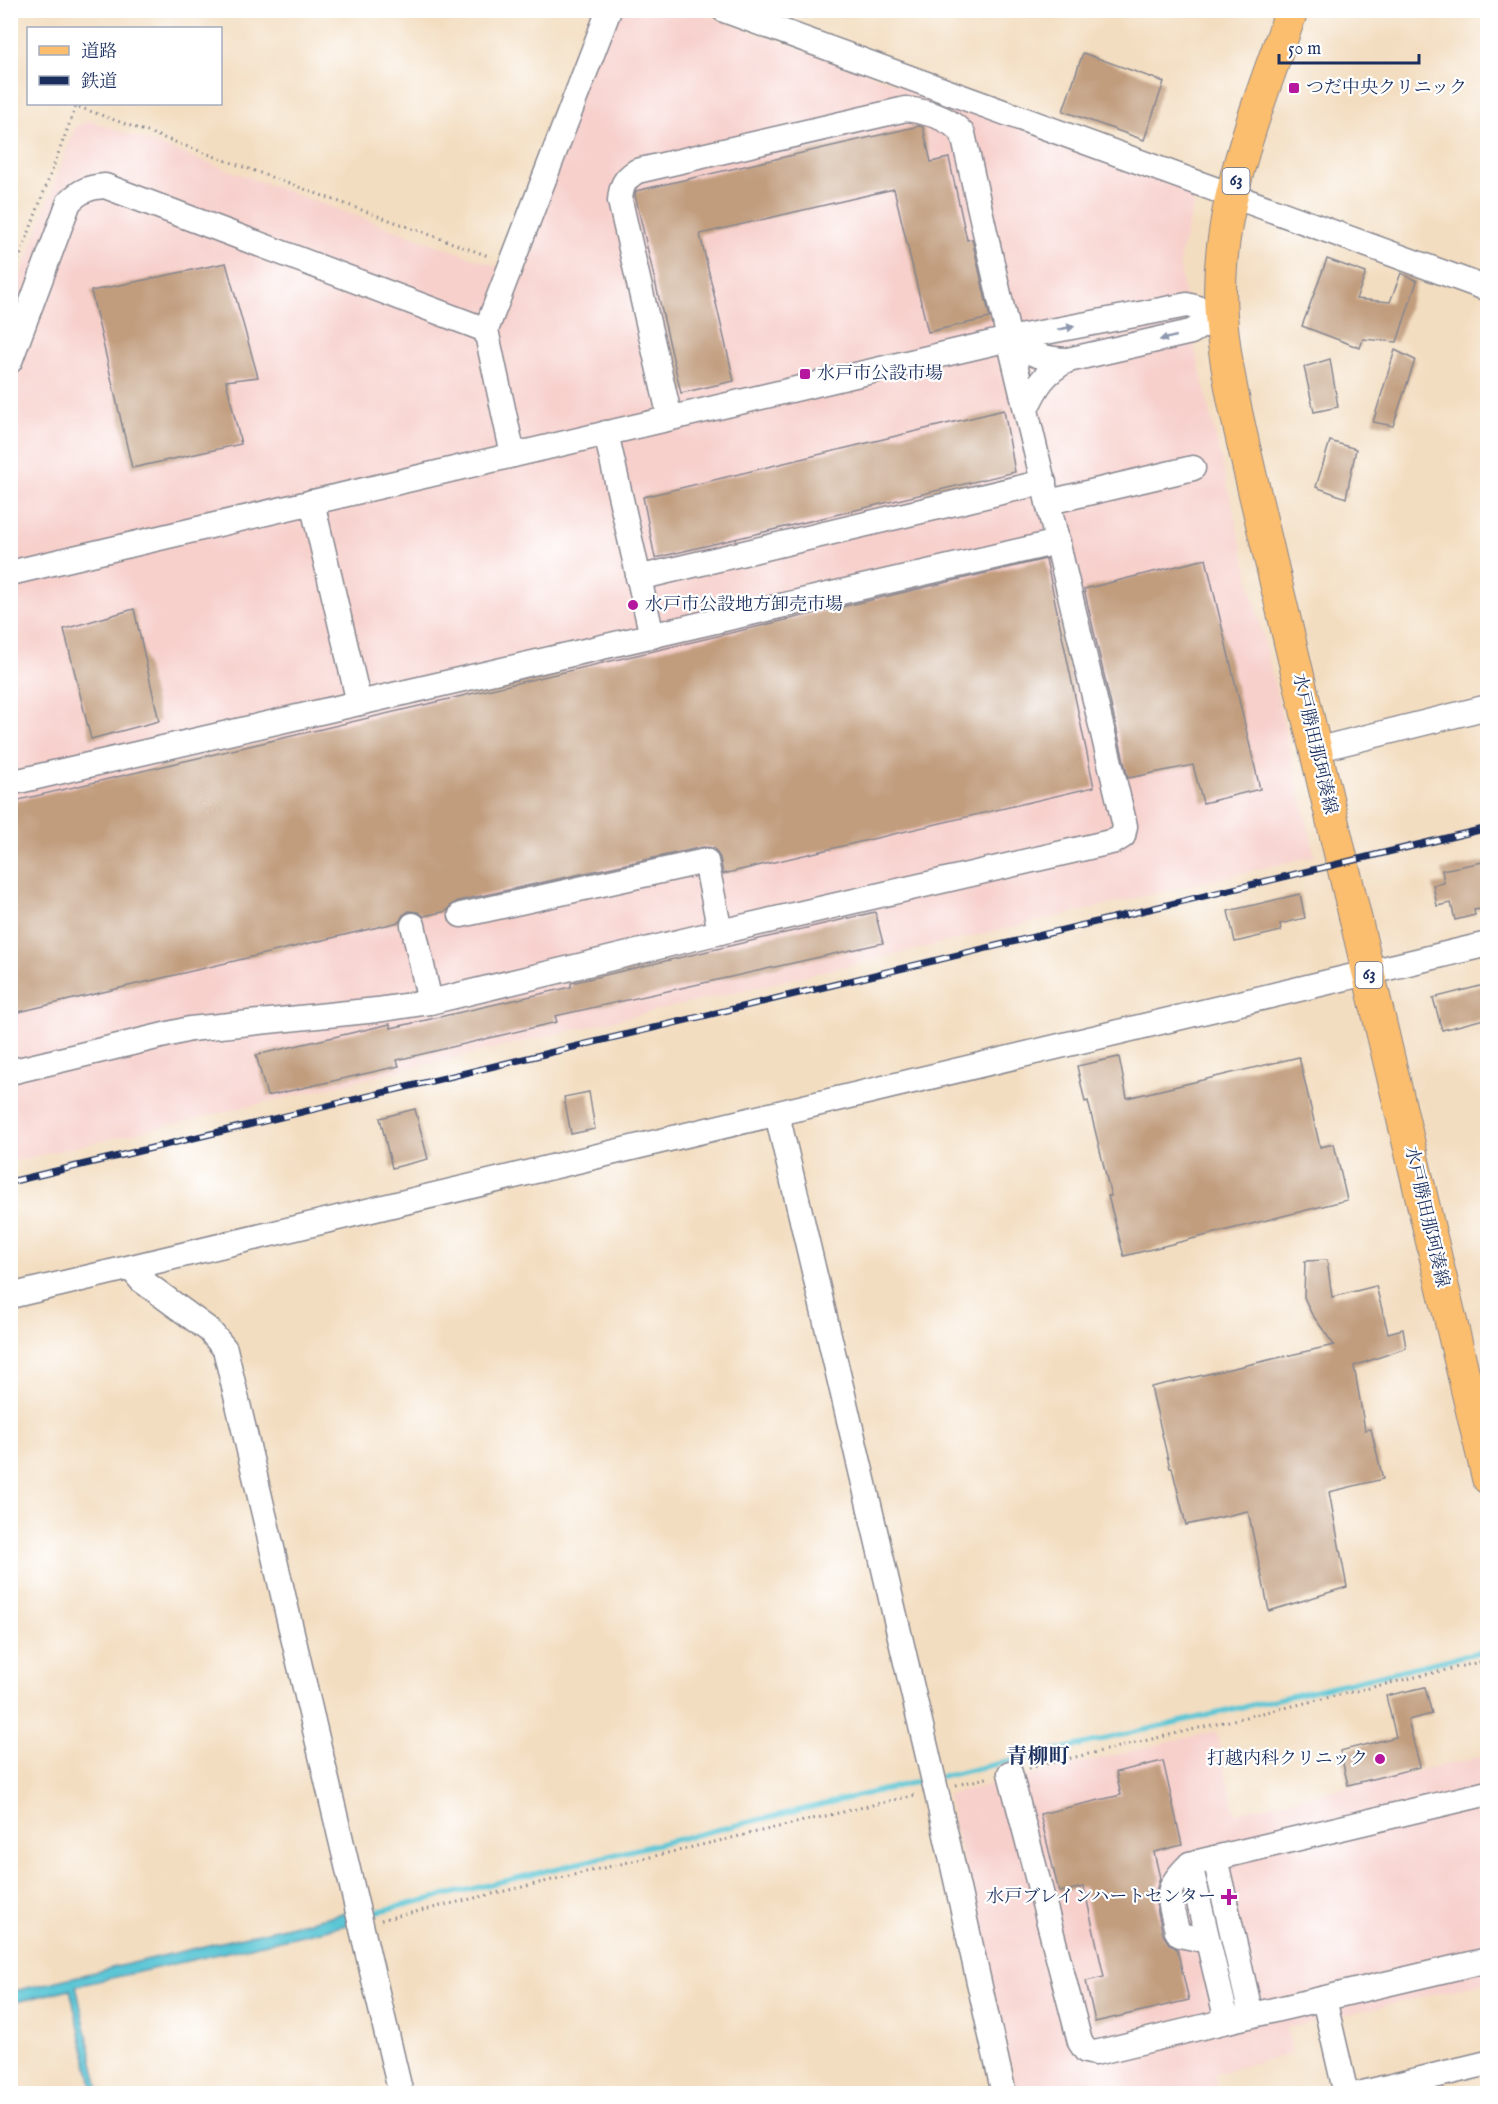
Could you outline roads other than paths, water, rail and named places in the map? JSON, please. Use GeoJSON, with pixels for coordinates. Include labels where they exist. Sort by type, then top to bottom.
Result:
{"type":"FeatureCollection","features":[{"type":"Feature","properties":{"kind":"main road","name":"水戸勝田那珂湊線"},"geometry":{"type":"LineString","coordinates":[[1292,10],[1243,155],[1225,227],[1221,314],[1225,352],[1242,440],[1488,1478]]}},
{"type":"Feature","properties":{"kind":"street"},"geometry":{"type":"LineString","coordinates":[[513,455],[486,330],[609,10]]}},
{"type":"Feature","properties":{"kind":"street"},"geometry":{"type":"LineString","coordinates":[[724,10],[1488,289]]}},
{"type":"Feature","properties":{"kind":"street"},"geometry":{"type":"LineString","coordinates":[[955,125],[966,98]]}},
{"type":"Feature","properties":{"kind":"street"},"geometry":{"type":"LineString","coordinates":[[10,1072],[190,1029],[377,1010],[430,1002],[1115,841],[1123,836],[1125,826],[1009,339],[963,134],[955,125],[920,111],[906,109],[637,171],[628,176],[621,188],[620,201],[670,418]]}},
{"type":"Feature","properties":{"kind":"street"},"geometry":{"type":"LineString","coordinates":[[10,362],[69,202],[78,192],[92,186],[105,186],[486,330]]}},
{"type":"Feature","properties":{"kind":"street"},"geometry":{"type":"LineString","coordinates":[[10,573],[1009,339],[1186,305],[1221,314]]}},
{"type":"Feature","properties":{"kind":"street"},"geometry":{"type":"LineString","coordinates":[[1009,339],[1025,351],[1041,357],[1068,360],[1191,332],[1221,314]]}},
{"type":"Feature","properties":{"kind":"street"},"geometry":{"type":"LineString","coordinates":[[1026,409],[1045,375],[1068,360]]}},
{"type":"Feature","properties":{"kind":"street"},"geometry":{"type":"LineString","coordinates":[[606,433],[652,636]]}},
{"type":"Feature","properties":{"kind":"street"},"geometry":{"type":"LineString","coordinates":[[638,578],[1046,492],[1193,468]]}},
{"type":"Feature","properties":{"kind":"street"},"geometry":{"type":"LineString","coordinates":[[312,502],[359,703]]}},
{"type":"Feature","properties":{"kind":"street"},"geometry":{"type":"LineString","coordinates":[[10,783],[1058,542]]}},
{"type":"Feature","properties":{"kind":"street"},"geometry":{"type":"LineString","coordinates":[[1315,750],[1488,707]]}},
{"type":"Feature","properties":{"kind":"street"},"geometry":{"type":"LineString","coordinates":[[461,915],[706,861],[720,932]]}},
{"type":"Feature","properties":{"kind":"street"},"geometry":{"type":"LineString","coordinates":[[412,925],[430,1002]]}},
{"type":"Feature","properties":{"kind":"street"},"geometry":{"type":"LineString","coordinates":[[10,1296],[1488,944]]}},
{"type":"Feature","properties":{"kind":"street"},"geometry":{"type":"LineString","coordinates":[[777,1114],[933,1778],[1004,2094]]}},
{"type":"Feature","properties":{"kind":"street"},"geometry":{"type":"LineString","coordinates":[[131,1268],[141,1280],[209,1330],[225,1349],[401,2094]]}},
{"type":"Feature","properties":{"kind":"street"},"geometry":{"type":"LineString","coordinates":[[1010,1773],[1080,2042],[1086,2051],[1095,2053],[1488,1960]]}},
{"type":"Feature","properties":{"kind":"street"},"geometry":{"type":"LineString","coordinates":[[1227,2021],[1208,1941],[1180,1935],[1177,1931],[1169,1892],[1174,1880],[1190,1864],[1488,1793]]}},
{"type":"Feature","properties":{"kind":"street"},"geometry":{"type":"LineString","coordinates":[[1215,1858],[1251,2015]]}},
{"type":"Feature","properties":{"kind":"street"},"geometry":{"type":"LineString","coordinates":[[1324,1999],[1346,2094]]}},
{"type":"Feature","properties":{"kind":"street"},"geometry":{"type":"LineString","coordinates":[[1359,2094],[1488,2062]]}},
{"type":"Feature","properties":{"kind":"water"},"geometry":{"type":"Polygon","coordinates":[[[352,1911],[356,1923],[76,1986],[100,2093],[94,2093],[70,1989],[11,2003],[10,1992],[352,1911]]]}},
{"type":"Feature","properties":{"kind":"waterway"},"geometry":{"type":"LineString","coordinates":[[941,1777],[1488,1650]]}},
{"type":"Feature","properties":{"kind":"waterway"},"geometry":{"type":"LineString","coordinates":[[367,1914],[924,1780]]}},
{"type":"Feature","properties":{"kind":"railway"},"geometry":{"type":"LineString","coordinates":[[10,1182],[1488,828]]}},
{"type":"Feature","properties":{"kind":"place","name":"つだ中央クリニック"},"geometry":{"type":"Point","coordinates":[1294,88]}},
{"type":"Feature","properties":{"kind":"place","name":"水戸市公設市場"},"geometry":{"type":"Point","coordinates":[805,374]}},
{"type":"Feature","properties":{"kind":"place","name":"水戸市公設地方卸売市場"},"geometry":{"type":"Point","coordinates":[633,605]}},
{"type":"Feature","properties":{"kind":"place","name":"打越内科クリニック"},"geometry":{"type":"Point","coordinates":[1380,1759]}},
{"type":"Feature","properties":{"kind":"place","name":"水戸ブレインハートセンター"},"geometry":{"type":"Point","coordinates":[1229,1897]}},
{"type":"Feature","properties":{"kind":"district","name":"青柳町"},"geometry":{"type":"Point","coordinates":[1038,1757]}}]}
